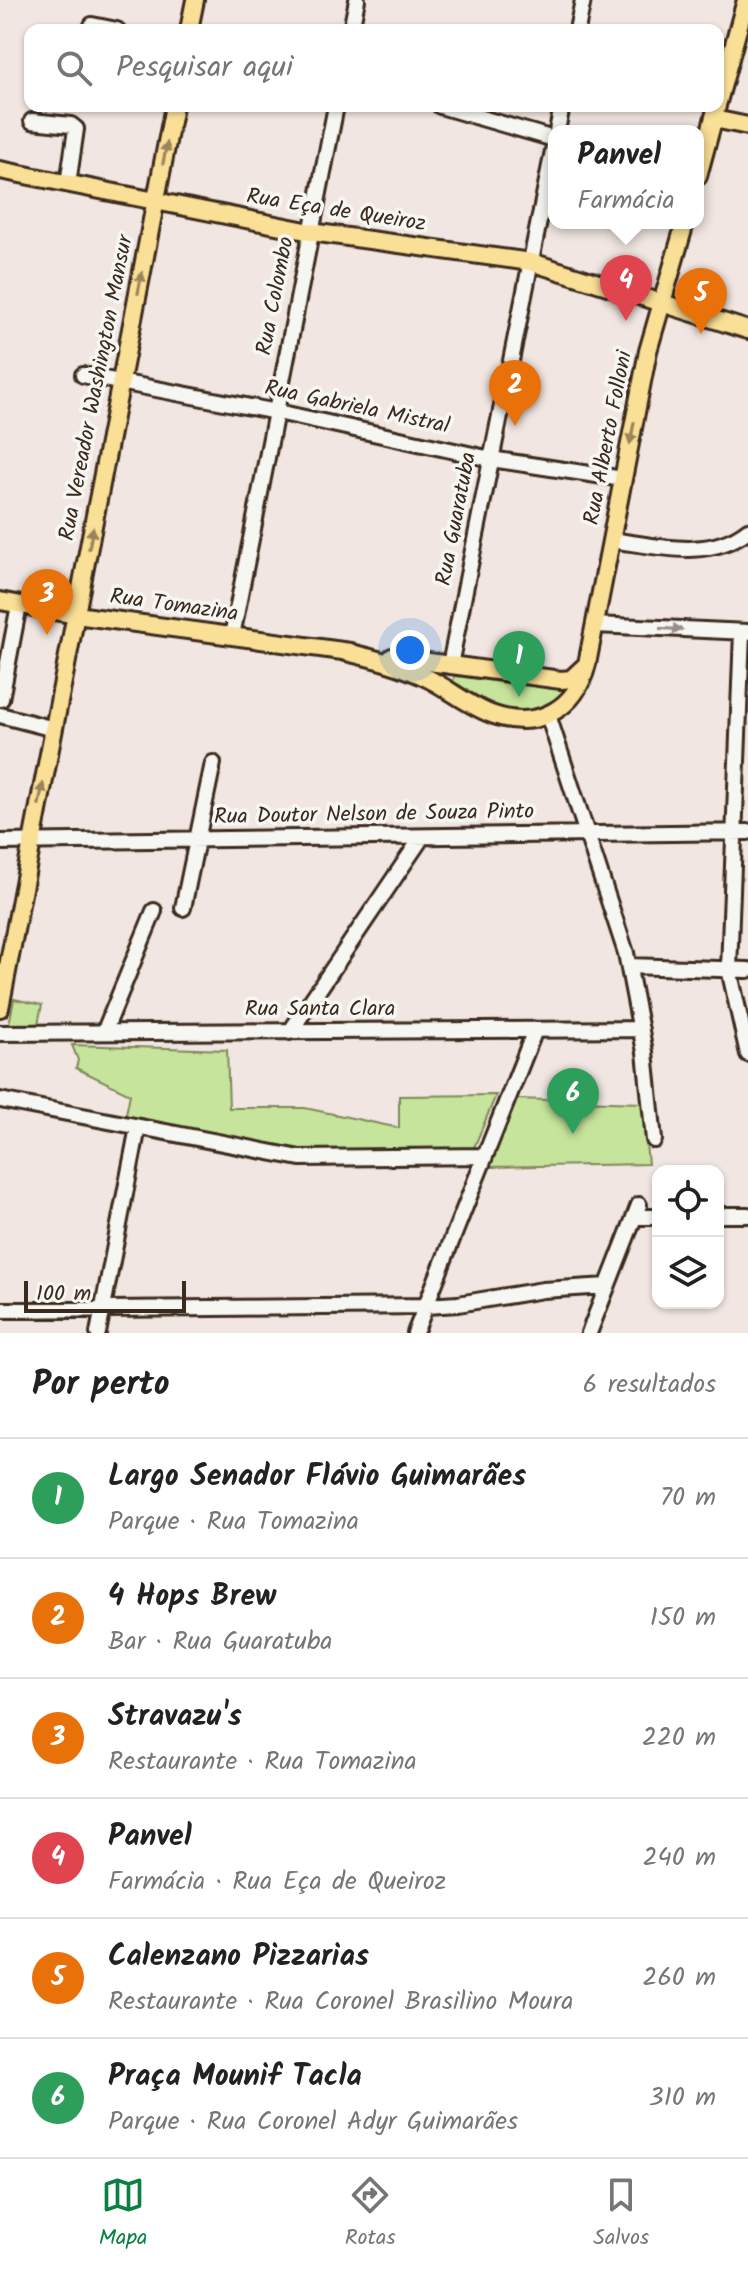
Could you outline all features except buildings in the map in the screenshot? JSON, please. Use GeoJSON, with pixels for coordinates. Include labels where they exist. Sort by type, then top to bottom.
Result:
{"type":"FeatureCollection","features":[{"type":"Feature","properties":{"kind":"main road"},"geometry":{"type":"LineString","coordinates":[[190,24],[195,0]]}},
{"type":"Feature","properties":{"kind":"main road"},"geometry":{"type":"LineString","coordinates":[[724,80],[746,0]]}},
{"type":"Feature","properties":{"kind":"main road","name":"Rua Vereador Washington Mansur"},"geometry":{"type":"LineString","coordinates":[[0,1008],[173,112]]}},
{"type":"Feature","properties":{"kind":"main road"},"geometry":{"type":"LineString","coordinates":[[704,154],[715,112]]}},
{"type":"Feature","properties":{"kind":"main road"},"geometry":{"type":"LineString","coordinates":[[722,112],[748,126]]}},
{"type":"Feature","properties":{"kind":"main road","name":"Rua Eça de Queiroz"},"geometry":{"type":"LineString","coordinates":[[0,170],[311,232],[531,262],[748,330]]}},
{"type":"Feature","properties":{"kind":"main road","name":"Rua Alberto Folloni"},"geometry":{"type":"LineString","coordinates":[[587,664],[648,351],[683,229]]}},
{"type":"Feature","properties":{"kind":"main road","name":"Rua Tomazina"},"geometry":{"type":"LineString","coordinates":[[0,601],[76,615],[561,680],[571,679],[587,664]]}},
{"type":"Feature","properties":{"kind":"main road","name":"Rua Tomazina"},"geometry":{"type":"LineString","coordinates":[[342,651],[389,663],[450,691],[479,709],[505,718],[548,715]]}},
{"type":"Feature","properties":{"kind":"main road"},"geometry":{"type":"LineString","coordinates":[[548,715],[578,692],[587,664]]}},
{"type":"Feature","properties":{"kind":"main road"},"geometry":{"type":"LineString","coordinates":[[450,665],[450,691]]}},
{"type":"Feature","properties":{"kind":"street"},"geometry":{"type":"LineString","coordinates":[[352,24],[357,0]]}},
{"type":"Feature","properties":{"kind":"street"},"geometry":{"type":"LineString","coordinates":[[578,24],[583,0]]}},
{"type":"Feature","properties":{"kind":"street","name":"Rua Colombo"},"geometry":{"type":"LineString","coordinates":[[232,636],[335,112]]}},
{"type":"Feature","properties":{"kind":"street"},"geometry":{"type":"LineString","coordinates":[[461,112],[548,137]]}},
{"type":"Feature","properties":{"kind":"street"},"geometry":{"type":"LineString","coordinates":[[32,121],[71,125],[76,129],[68,184]]}},
{"type":"Feature","properties":{"kind":"street","name":"Rua Guaratuba"},"geometry":{"type":"LineString","coordinates":[[450,665],[548,176]]}},
{"type":"Feature","properties":{"kind":"street","name":"Rua Gabriela Mistral"},"geometry":{"type":"LineString","coordinates":[[83,375],[276,412],[491,459],[623,479]]}},
{"type":"Feature","properties":{"kind":"street"},"geometry":{"type":"LineString","coordinates":[[611,540],[698,550],[729,542],[748,530]]}},
{"type":"Feature","properties":{"kind":"street"},"geometry":{"type":"LineString","coordinates":[[1,699],[19,605]]}},
{"type":"Feature","properties":{"kind":"street"},"geometry":{"type":"LineString","coordinates":[[595,625],[745,632],[741,832],[729,969],[748,1054]]}},
{"type":"Feature","properties":{"kind":"street"},"geometry":{"type":"LineString","coordinates":[[0,715],[54,729]]}},
{"type":"Feature","properties":{"kind":"street"},"geometry":{"type":"LineString","coordinates":[[548,715],[629,966],[641,1029],[654,1140]]}},
{"type":"Feature","properties":{"kind":"street"},"geometry":{"type":"LineString","coordinates":[[183,908],[213,763]]}},
{"type":"Feature","properties":{"kind":"street","name":"Rua Doutor Nelson de Souza Pinto"},"geometry":{"type":"LineString","coordinates":[[0,842],[741,832]]}},
{"type":"Feature","properties":{"kind":"street"},"geometry":{"type":"LineString","coordinates":[[290,1032],[422,837]]}},
{"type":"Feature","properties":{"kind":"street"},"geometry":{"type":"LineString","coordinates":[[105,1030],[154,911]]}},
{"type":"Feature","properties":{"kind":"street"},"geometry":{"type":"LineString","coordinates":[[629,966],[748,970]]}},
{"type":"Feature","properties":{"kind":"street","name":"Rua Santa Clara"},"geometry":{"type":"LineString","coordinates":[[0,1033],[641,1029]]}},
{"type":"Feature","properties":{"kind":"street"},"geometry":{"type":"LineString","coordinates":[[415,1333],[535,1030]]}},
{"type":"Feature","properties":{"kind":"street"},"geometry":{"type":"LineString","coordinates":[[0,1100],[300,1158],[485,1156]]}},
{"type":"Feature","properties":{"kind":"street"},"geometry":{"type":"LineString","coordinates":[[98,1333],[138,1127]]}},
{"type":"Feature","properties":{"kind":"street"},"geometry":{"type":"LineString","coordinates":[[589,1333],[636,1211],[652,1215]]}},
{"type":"Feature","properties":{"kind":"street"},"geometry":{"type":"LineString","coordinates":[[724,1215],[748,1215]]}},
{"type":"Feature","properties":{"kind":"street"},"geometry":{"type":"LineString","coordinates":[[0,1310],[426,1306],[543,1290],[607,1286]]}},
{"type":"Feature","properties":{"kind":"green space"},"geometry":{"type":"Polygon","coordinates":[[[455,675],[570,689],[540,710],[512,712],[452,685],[455,675]]]}},
{"type":"Feature","properties":{"kind":"green space"},"geometry":{"type":"Polygon","coordinates":[[[14,999],[42,1005],[38,1024],[9,1024],[14,999]]]}},
{"type":"Feature","properties":{"kind":"green space"},"geometry":{"type":"Polygon","coordinates":[[[72,1045],[227,1050],[229,1108],[305,1108],[399,1128],[399,1096],[496,1095],[473,1150],[301,1151],[125,1119],[130,1094],[76,1068],[78,1060],[72,1045]]]}},
{"type":"Feature","properties":{"kind":"green space"},"geometry":{"type":"Polygon","coordinates":[[[515,1099],[642,1103],[648,1164],[487,1167],[515,1099]]]}},
{"type":"Feature","properties":{"kind":"place","name":"Panvel"},"geometry":{"type":"Point","coordinates":[626,321]}},
{"type":"Feature","properties":{"kind":"place","name":"Calenzano Pizzarias"},"geometry":{"type":"Point","coordinates":[701,334]}},
{"type":"Feature","properties":{"kind":"place","name":"4 Hops Brew"},"geometry":{"type":"Point","coordinates":[515,426]}},
{"type":"Feature","properties":{"kind":"place","name":"Stravazu's"},"geometry":{"type":"Point","coordinates":[47,635]}},
{"type":"Feature","properties":{"kind":"place","name":"Largo Senador Flávio Guimarães"},"geometry":{"type":"Point","coordinates":[519,697]}},
{"type":"Feature","properties":{"kind":"place","name":"Praça Mounif Tacla"},"geometry":{"type":"Point","coordinates":[573,1134]}}]}
